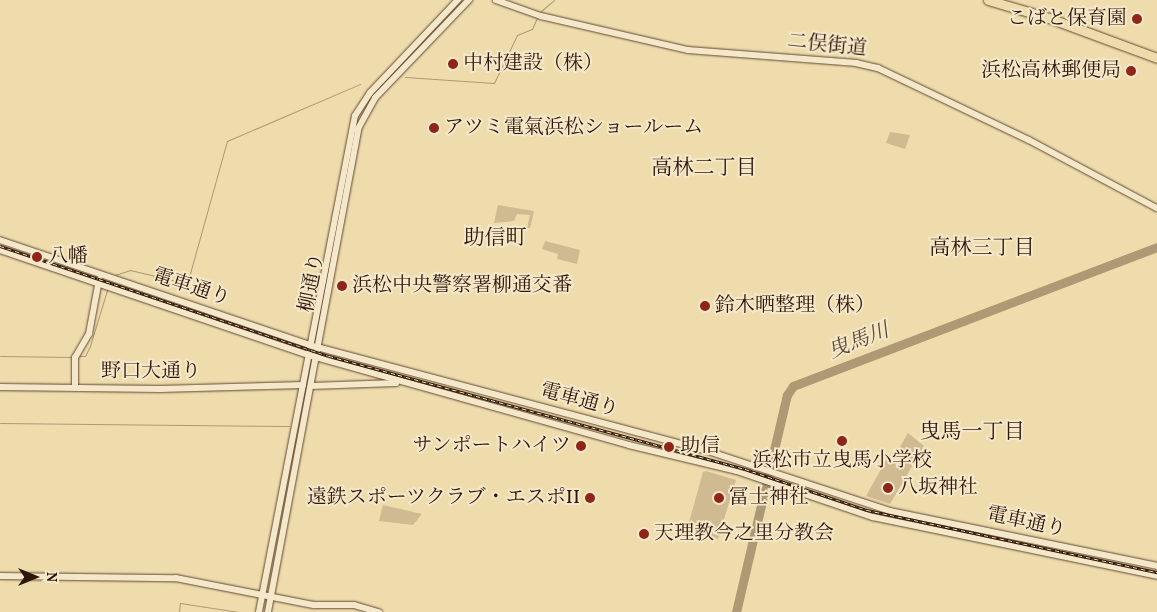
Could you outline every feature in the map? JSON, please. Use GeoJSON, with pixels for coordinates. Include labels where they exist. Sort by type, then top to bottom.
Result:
{"type":"FeatureCollection","features":[{"type":"Feature","properties":{"kind":"highway"},"geometry":{"type":"LineString","coordinates":[[988,0],[1056,20],[1157,58]]}},
{"type":"Feature","properties":{"kind":"highway"},"geometry":{"type":"LineString","coordinates":[[1005,0],[1157,54]]}},
{"type":"Feature","properties":{"kind":"street","name":"柳通り"},"geometry":{"type":"LineString","coordinates":[[268,612],[311,386],[312,356],[310,345],[345,157],[359,106],[458,0]]}},
{"type":"Feature","properties":{"kind":"street","name":"柳通り"},"geometry":{"type":"LineString","coordinates":[[259,612],[303,385],[312,356],[317,347],[362,118],[397,74],[469,0]]}},
{"type":"Feature","properties":{"kind":"street","name":"二俣街道"},"geometry":{"type":"LineString","coordinates":[[496,0],[541,16],[688,50],[856,63],[878,68],[1029,140],[1157,208]]}},
{"type":"Feature","properties":{"kind":"street","name":"電車通り"},"geometry":{"type":"LineString","coordinates":[[0,240],[310,345],[766,469],[890,511],[1157,566]]}},
{"type":"Feature","properties":{"kind":"street","name":"電車通り"},"geometry":{"type":"LineString","coordinates":[[0,250],[312,356],[766,481],[873,517],[1157,576]]}},
{"type":"Feature","properties":{"kind":"street"},"geometry":{"type":"LineString","coordinates":[[76,388],[75,358],[89,334],[100,274]]}},
{"type":"Feature","properties":{"kind":"street"},"geometry":{"type":"LineString","coordinates":[[311,386],[396,383]]}},
{"type":"Feature","properties":{"kind":"street","name":"野口大通り"},"geometry":{"type":"LineString","coordinates":[[0,387],[76,388],[303,385]]}},
{"type":"Feature","properties":{"kind":"street"},"geometry":{"type":"LineString","coordinates":[[0,576],[176,578],[314,605],[354,605],[379,612]]}},
{"type":"Feature","properties":{"kind":"shaded area"},"geometry":{"type":"Polygon","coordinates":[[[890,132],[910,135],[905,149],[886,143],[890,132]]]}},
{"type":"Feature","properties":{"kind":"shaded area"},"geometry":{"type":"Polygon","coordinates":[[[498,205],[534,211],[530,228],[527,228],[530,215],[517,214],[514,221],[494,223],[498,205]]]}},
{"type":"Feature","properties":{"kind":"shaded area"},"geometry":{"type":"Polygon","coordinates":[[[545,241],[580,250],[577,264],[557,259],[558,254],[542,249],[545,241]]]}},
{"type":"Feature","properties":{"kind":"shaded area"},"geometry":{"type":"Polygon","coordinates":[[[908,433],[924,446],[890,504],[866,496],[889,455],[894,457],[908,433]]]}},
{"type":"Feature","properties":{"kind":"shaded area"},"geometry":{"type":"Polygon","coordinates":[[[706,471],[736,480],[718,539],[686,533],[703,472],[706,471]]]}},
{"type":"Feature","properties":{"kind":"shaded area"},"geometry":{"type":"Polygon","coordinates":[[[383,505],[422,514],[413,525],[379,521],[383,505]]]}},
{"type":"Feature","properties":{"kind":"waterway"},"geometry":{"type":"LineString","coordinates":[[541,11],[554,0]]}},
{"type":"Feature","properties":{"kind":"waterway"},"geometry":{"type":"LineString","coordinates":[[405,77],[494,83],[517,35],[532,29],[537,18]]}},
{"type":"Feature","properties":{"kind":"waterway"},"geometry":{"type":"LineString","coordinates":[[115,275],[130,270],[177,281],[189,277],[227,141],[360,84]]}},
{"type":"Feature","properties":{"kind":"waterway","name":"曳馬川"},"geometry":{"type":"LineString","coordinates":[[736,612],[787,395],[793,386],[1157,247]]}},
{"type":"Feature","properties":{"kind":"waterway"},"geometry":{"type":"LineString","coordinates":[[79,356],[85,356],[90,346],[107,290]]}},
{"type":"Feature","properties":{"kind":"waterway"},"geometry":{"type":"LineString","coordinates":[[0,356],[73,357]]}},
{"type":"Feature","properties":{"kind":"waterway"},"geometry":{"type":"LineString","coordinates":[[0,423],[289,426]]}},
{"type":"Feature","properties":{"kind":"waterway"},"geometry":{"type":"LineString","coordinates":[[179,612],[180,603],[239,612]]}},
{"type":"Feature","properties":{"kind":"railway"},"geometry":{"type":"LineString","coordinates":[[0,246],[329,356],[745,469],[867,510],[1157,572]]}},
{"type":"Feature","properties":{"kind":"place","name":"こばと保育園"},"geometry":{"type":"Point","coordinates":[1137,19]}},
{"type":"Feature","properties":{"kind":"place","name":"中村建設（株）"},"geometry":{"type":"Point","coordinates":[453,64]}},
{"type":"Feature","properties":{"kind":"place","name":"浜松高林郵便局"},"geometry":{"type":"Point","coordinates":[1131,71]}},
{"type":"Feature","properties":{"kind":"place","name":"アツミ電氣浜松ショールーム"},"geometry":{"type":"Point","coordinates":[434,128]}},
{"type":"Feature","properties":{"kind":"place","name":"八幡"},"geometry":{"type":"Point","coordinates":[37,257]}},
{"type":"Feature","properties":{"kind":"place","name":"浜松中央警察署柳通交番"},"geometry":{"type":"Point","coordinates":[342,286]}},
{"type":"Feature","properties":{"kind":"place","name":"鈴木晒整理（株）"},"geometry":{"type":"Point","coordinates":[705,306]}},
{"type":"Feature","properties":{"kind":"place","name":"浜松市立曳馬小学校"},"geometry":{"type":"Point","coordinates":[842,441]}},
{"type":"Feature","properties":{"kind":"place","name":"サンポートハイツ"},"geometry":{"type":"Point","coordinates":[581,446]}},
{"type":"Feature","properties":{"kind":"place","name":"助信"},"geometry":{"type":"Point","coordinates":[669,447]}},
{"type":"Feature","properties":{"kind":"place","name":"八坂神社"},"geometry":{"type":"Point","coordinates":[888,488]}},
{"type":"Feature","properties":{"kind":"place","name":"遠鉄スポーツクラブ・エスポII"},"geometry":{"type":"Point","coordinates":[590,498]}},
{"type":"Feature","properties":{"kind":"place","name":"冨士神社"},"geometry":{"type":"Point","coordinates":[719,498]}},
{"type":"Feature","properties":{"kind":"place","name":"天理教今之里分教会"},"geometry":{"type":"Point","coordinates":[644,534]}},
{"type":"Feature","properties":{"kind":"district","name":"高林二丁目"},"geometry":{"type":"Point","coordinates":[704,169]}},
{"type":"Feature","properties":{"kind":"district","name":"助信町"},"geometry":{"type":"Point","coordinates":[495,239]}},
{"type":"Feature","properties":{"kind":"district","name":"高林三丁目"},"geometry":{"type":"Point","coordinates":[982,249]}},
{"type":"Feature","properties":{"kind":"district","name":"曳馬一丁目"},"geometry":{"type":"Point","coordinates":[972,433]}}]}
